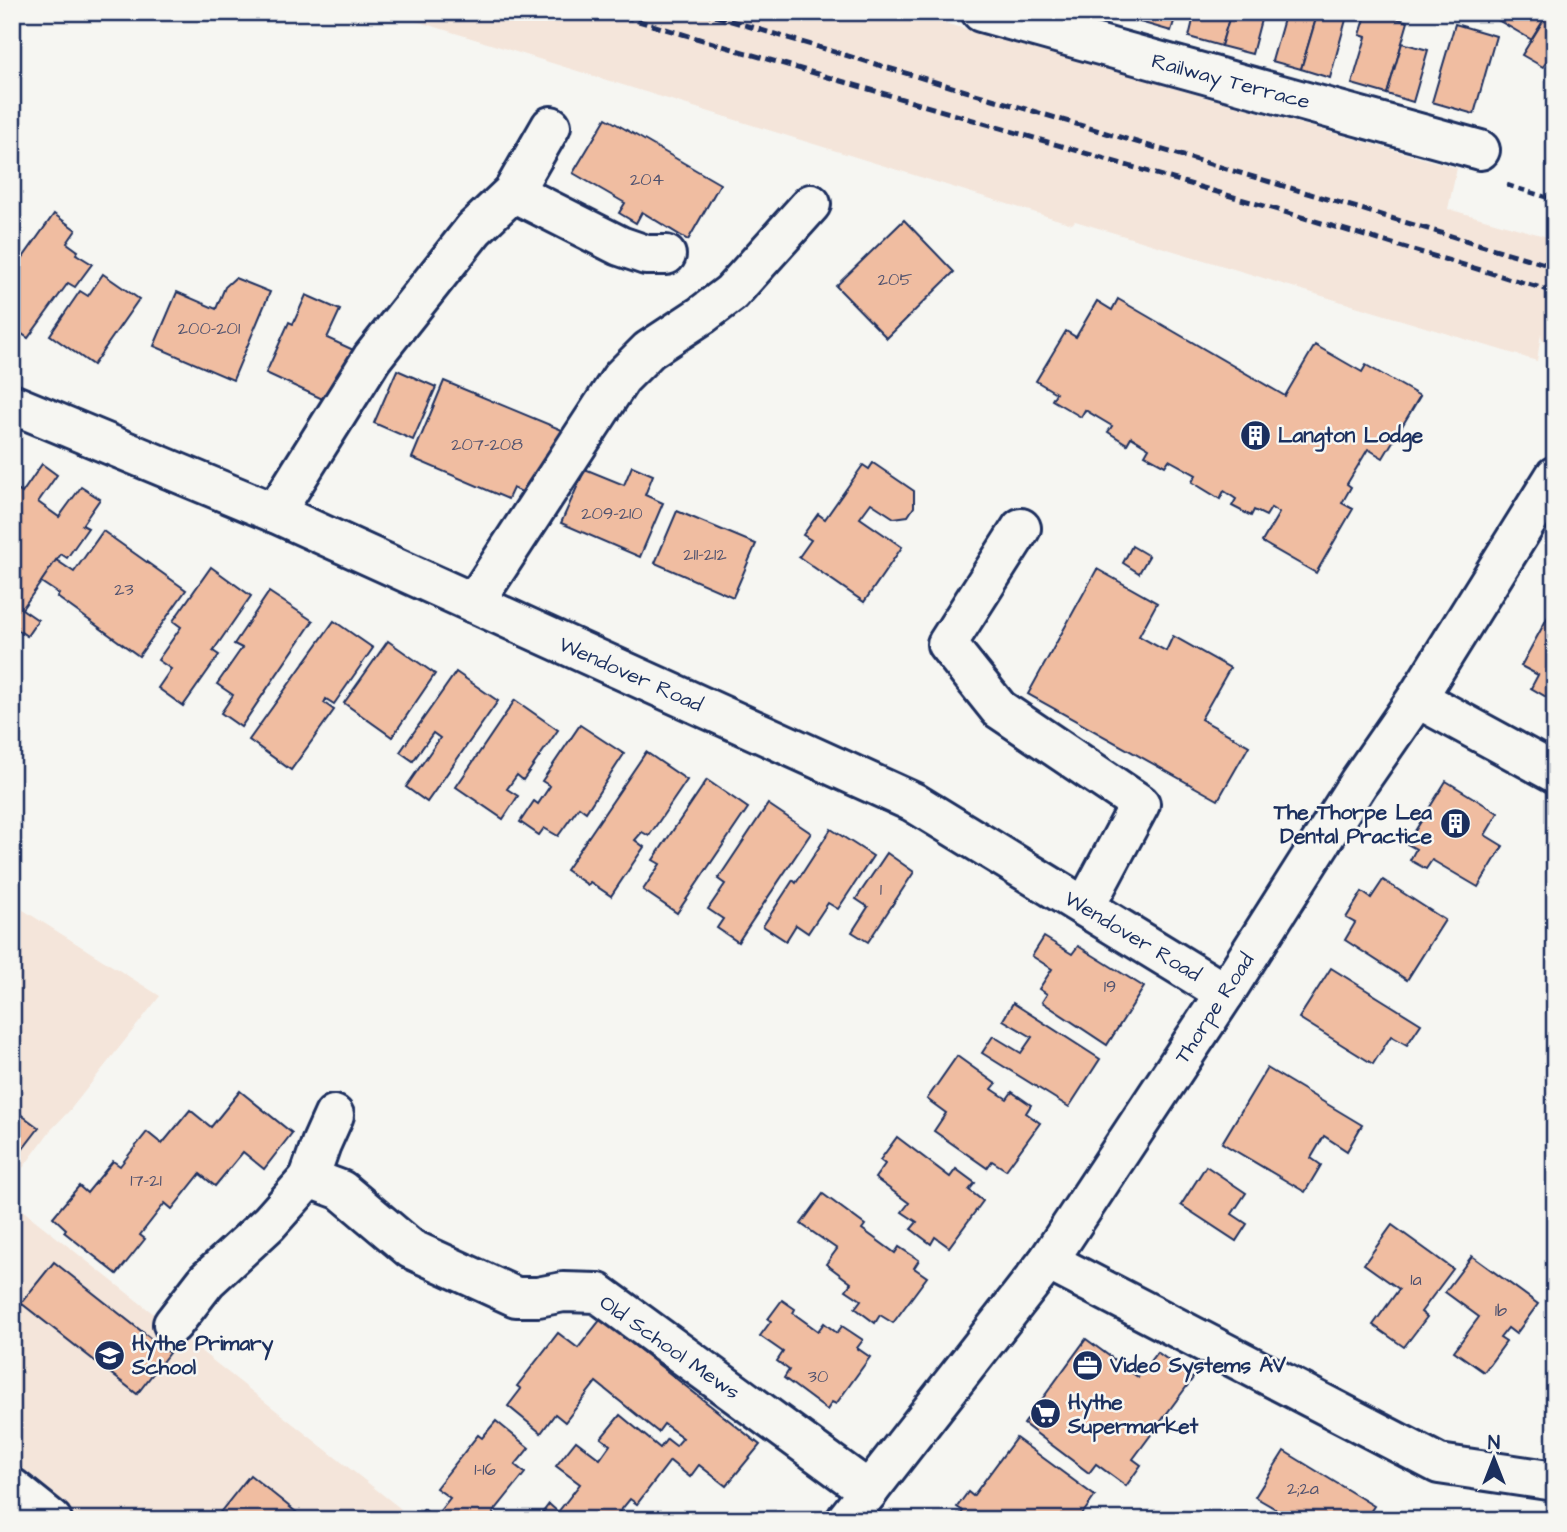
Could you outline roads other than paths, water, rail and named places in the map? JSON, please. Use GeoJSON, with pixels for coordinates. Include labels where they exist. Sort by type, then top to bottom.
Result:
{"type":"FeatureCollection","features":[{"type":"Feature","properties":{"kind":"street","name":"Railway Terrace"},"geometry":{"type":"LineString","coordinates":[[981,12],[1480,150]]}},
{"type":"Feature","properties":{"kind":"street"},"geometry":{"type":"LineString","coordinates":[[275,513],[372,358],[474,229],[513,192],[551,126]]}},
{"type":"Feature","properties":{"kind":"street"},"geometry":{"type":"LineString","coordinates":[[513,192],[620,246],[646,255],[666,256]]}},
{"type":"Feature","properties":{"kind":"street"},"geometry":{"type":"LineString","coordinates":[[474,603],[621,378],[649,350],[731,293],[811,204]]}},
{"type":"Feature","properties":{"kind":"street","name":"Wendover Road"},"geometry":{"type":"LineString","coordinates":[[12,404],[275,513],[913,802],[1225,993]]}},
{"type":"Feature","properties":{"kind":"street","name":"Thorpe Road"},"geometry":{"type":"LineString","coordinates":[[857,1505],[1048,1261],[1225,993],[1359,782],[1417,698],[1555,476]]}},
{"type":"Feature","properties":{"kind":"street"},"geometry":{"type":"LineString","coordinates":[[1021,528],[947,644],[999,709],[1140,804],[1086,907]]}},
{"type":"Feature","properties":{"kind":"street"},"geometry":{"type":"LineString","coordinates":[[1417,698],[1555,773]]}},
{"type":"Feature","properties":{"kind":"street"},"geometry":{"type":"LineString","coordinates":[[173,1324],[207,1280],[269,1223],[309,1178],[334,1115]]}},
{"type":"Feature","properties":{"kind":"street","name":"Old School Mews"},"geometry":{"type":"LineString","coordinates":[[309,1178],[341,1189],[411,1248],[516,1297],[538,1297],[563,1292],[598,1293],[857,1505]]}},
{"type":"Feature","properties":{"kind":"street"},"geometry":{"type":"LineString","coordinates":[[1048,1261],[1439,1464],[1555,1481]]}},
{"type":"Feature","properties":{"kind":"street"},"geometry":{"type":"LineString","coordinates":[[12,1488],[52,1520]]}},
{"type":"Feature","properties":{"kind":"railway"},"geometry":{"type":"LineString","coordinates":[[608,12],[1555,292]]}},
{"type":"Feature","properties":{"kind":"railway"},"geometry":{"type":"LineString","coordinates":[[701,12],[1555,267]]}},
{"type":"Feature","properties":{"kind":"place","name":"Langton Lodge"},"geometry":{"type":"Point","coordinates":[1255,435]}},
{"type":"Feature","properties":{"kind":"place","name":"The Thorpe Lea Dental Practice"},"geometry":{"type":"Point","coordinates":[1455,824]}},
{"type":"Feature","properties":{"kind":"place","name":"Hythe Primary School"},"geometry":{"type":"Point","coordinates":[109,1355]}},
{"type":"Feature","properties":{"kind":"place","name":"Video Systems AV"},"geometry":{"type":"Point","coordinates":[1087,1365]}},
{"type":"Feature","properties":{"kind":"place","name":"Hythe Supermarket"},"geometry":{"type":"Point","coordinates":[1045,1414]}}]}
